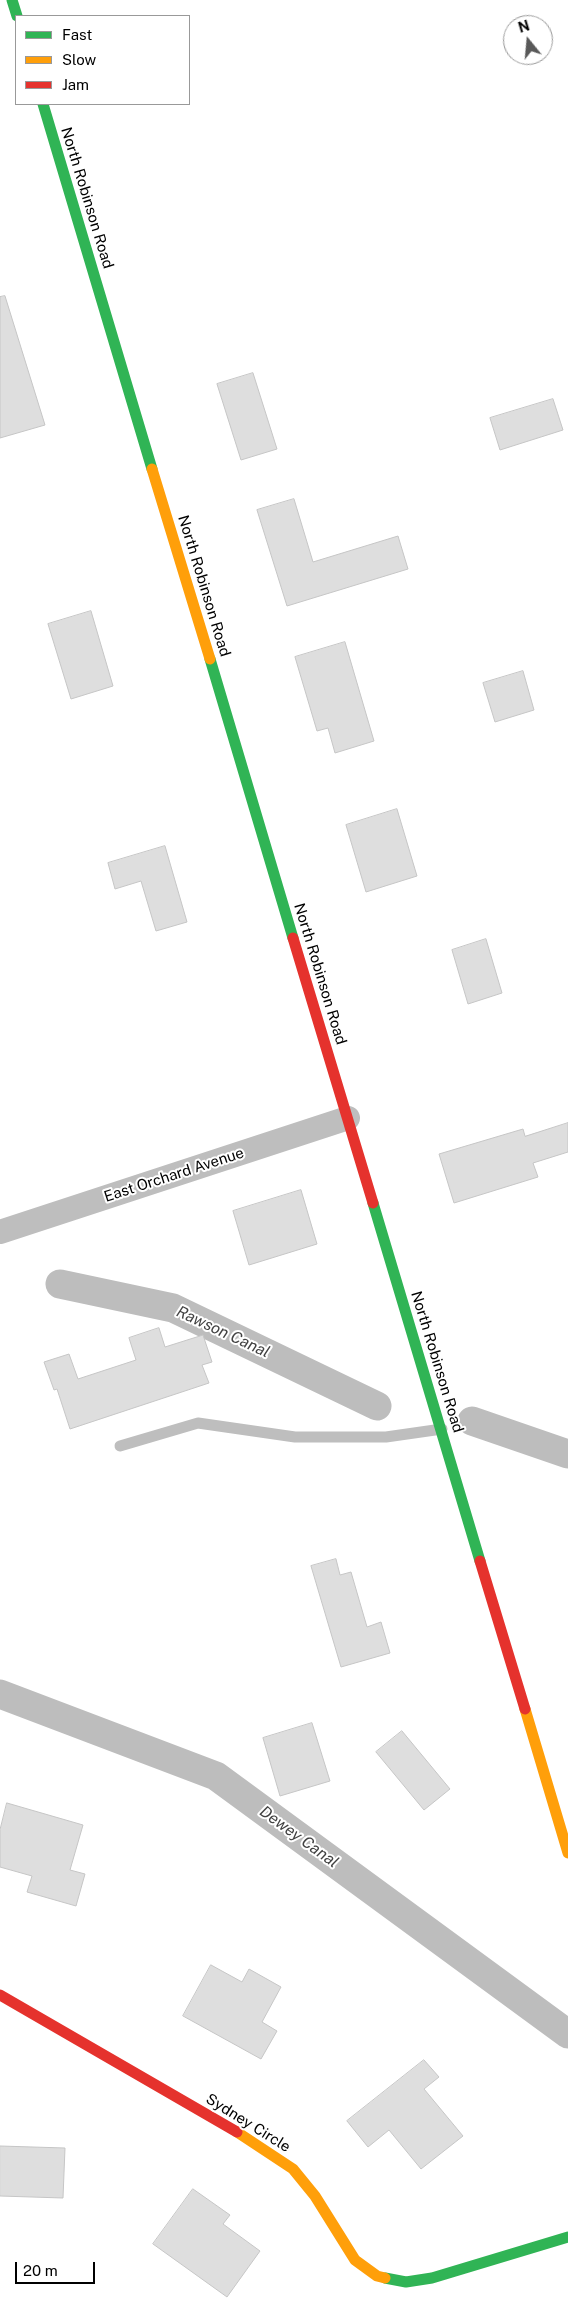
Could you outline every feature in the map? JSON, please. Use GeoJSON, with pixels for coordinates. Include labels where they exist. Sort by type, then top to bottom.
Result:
{"type":"FeatureCollection","features":[{"type":"Feature","properties":{"kind":"street"},"geometry":{"type":"LineString","coordinates":[[12,0],[16,15]]}},
{"type":"Feature","properties":{"kind":"street","name":"North Robinson Road"},"geometry":{"type":"LineString","coordinates":[[43,105],[568,1853]]}},
{"type":"Feature","properties":{"kind":"street","name":"East Orchard Avenue"},"geometry":{"type":"LineString","coordinates":[[0,1232],[348,1118]]}},
{"type":"Feature","properties":{"kind":"street","name":"Sydney Circle"},"geometry":{"type":"LineString","coordinates":[[0,1995],[254,2142],[293,2169],[315,2196],[355,2260],[377,2276],[406,2282],[432,2278],[568,2237]]}},
{"type":"Feature","properties":{"kind":"lane"},"geometry":{"type":"LineString","coordinates":[[120,1446],[198,1423],[295,1437],[386,1437],[442,1429]]}},
{"type":"Feature","properties":{"kind":"building"},"geometry":{"type":"Polygon","coordinates":[[[5,296],[45,425],[0,438],[0,297],[5,296]]]}},
{"type":"Feature","properties":{"kind":"building"},"geometry":{"type":"Polygon","coordinates":[[[253,373],[277,449],[241,460],[217,384],[253,373]]]}},
{"type":"Feature","properties":{"kind":"building"},"geometry":{"type":"Polygon","coordinates":[[[553,399],[563,430],[500,450],[490,418],[553,399]]]}},
{"type":"Feature","properties":{"kind":"building"},"geometry":{"type":"Polygon","coordinates":[[[294,499],[313,562],[398,536],[408,569],[287,606],[257,510],[294,499]]]}},
{"type":"Feature","properties":{"kind":"building"},"geometry":{"type":"Polygon","coordinates":[[[91,611],[113,686],[71,699],[48,624],[91,611]]]}},
{"type":"Feature","properties":{"kind":"building"},"geometry":{"type":"Polygon","coordinates":[[[345,642],[374,741],[335,753],[328,728],[317,731],[295,657],[345,642]]]}},
{"type":"Feature","properties":{"kind":"building"},"geometry":{"type":"Polygon","coordinates":[[[523,671],[534,710],[495,722],[483,683],[523,671]]]}},
{"type":"Feature","properties":{"kind":"building"},"geometry":{"type":"Polygon","coordinates":[[[397,809],[417,876],[366,892],[346,825],[397,809]]]}},
{"type":"Feature","properties":{"kind":"building"},"geometry":{"type":"Polygon","coordinates":[[[165,846],[187,922],[156,931],[141,881],[115,889],[108,863],[165,846]]]}},
{"type":"Feature","properties":{"kind":"building"},"geometry":{"type":"Polygon","coordinates":[[[486,939],[502,993],[468,1004],[452,950],[486,939]]]}},
{"type":"Feature","properties":{"kind":"building"},"geometry":{"type":"Polygon","coordinates":[[[568,1123],[568,1152],[533,1163],[538,1177],[454,1203],[439,1154],[523,1129],[525,1136],[568,1123]]]}},
{"type":"Feature","properties":{"kind":"building"},"geometry":{"type":"Polygon","coordinates":[[[301,1190],[317,1244],[249,1265],[233,1211],[301,1190]]]}},
{"type":"Feature","properties":{"kind":"building"},"geometry":{"type":"Polygon","coordinates":[[[159,1328],[165,1347],[203,1335],[212,1362],[202,1365],[209,1383],[70,1429],[57,1389],[54,1390],[44,1362],[69,1354],[78,1379],[136,1360],[129,1338],[159,1328]]]}},
{"type":"Feature","properties":{"kind":"building"},"geometry":{"type":"Polygon","coordinates":[[[336,1559],[340,1575],[351,1572],[367,1627],[381,1622],[390,1653],[341,1667],[311,1566],[336,1559]]]}},
{"type":"Feature","properties":{"kind":"building"},"geometry":{"type":"Polygon","coordinates":[[[312,1723],[330,1781],[280,1796],[263,1738],[312,1723]]]}},
{"type":"Feature","properties":{"kind":"building"},"geometry":{"type":"Polygon","coordinates":[[[402,1731],[450,1789],[424,1810],[376,1752],[402,1731]]]}},
{"type":"Feature","properties":{"kind":"building"},"geometry":{"type":"Polygon","coordinates":[[[7,1803],[83,1825],[70,1870],[85,1874],[76,1906],[27,1892],[32,1876],[0,1867],[0,1830],[7,1803]]]}},
{"type":"Feature","properties":{"kind":"building"},"geometry":{"type":"Polygon","coordinates":[[[211,1965],[242,1982],[249,1969],[281,1987],[262,2022],[277,2031],[261,2059],[183,2016],[211,1965]]]}},
{"type":"Feature","properties":{"kind":"building"},"geometry":{"type":"Polygon","coordinates":[[[424,2060],[439,2077],[424,2089],[463,2136],[421,2169],[389,2130],[368,2147],[347,2121],[424,2060]]]}},
{"type":"Feature","properties":{"kind":"building"},"geometry":{"type":"Polygon","coordinates":[[[0,2146],[65,2148],[63,2198],[0,2196],[0,2146]]]}},
{"type":"Feature","properties":{"kind":"building"},"geometry":{"type":"Polygon","coordinates":[[[193,2189],[230,2215],[223,2224],[260,2251],[227,2297],[153,2244],[193,2189]]]}},
{"type":"Feature","properties":{"kind":"waterway","name":"Rawson Canal"},"geometry":{"type":"LineString","coordinates":[[60,1284],[173,1308],[377,1406]]}},
{"type":"Feature","properties":{"kind":"waterway","name":"Rawson Canal"},"geometry":{"type":"LineString","coordinates":[[472,1421],[568,1454]]}},
{"type":"Feature","properties":{"kind":"waterway","name":"Dewey Canal"},"geometry":{"type":"LineString","coordinates":[[0,1694],[216,1776],[568,2034]]}},
{"type":"Feature","properties":{"kind":"traffic: fast"},"geometry":{"type":"LineString","coordinates":[[12,0],[17,15]]}},
{"type":"Feature","properties":{"kind":"traffic: fast"},"geometry":{"type":"LineString","coordinates":[[43,105],[152,469]]}},
{"type":"Feature","properties":{"kind":"traffic: fast"},"geometry":{"type":"LineString","coordinates":[[210,659],[293,938]]}},
{"type":"Feature","properties":{"kind":"traffic: fast"},"geometry":{"type":"LineString","coordinates":[[373,1203],[480,1561]]}},
{"type":"Feature","properties":{"kind":"traffic: fast"},"geometry":{"type":"LineString","coordinates":[[385,2278],[406,2282],[432,2278],[568,2237]]}},
{"type":"Feature","properties":{"kind":"traffic: slow"},"geometry":{"type":"LineString","coordinates":[[152,469],[210,659]]}},
{"type":"Feature","properties":{"kind":"traffic: slow"},"geometry":{"type":"LineString","coordinates":[[525,1709],[568,1853]]}},
{"type":"Feature","properties":{"kind":"traffic: slow"},"geometry":{"type":"LineString","coordinates":[[237,2132],[293,2169],[315,2196],[355,2260],[377,2276],[385,2278]]}},
{"type":"Feature","properties":{"kind":"traffic: jam"},"geometry":{"type":"LineString","coordinates":[[293,938],[373,1203]]}},
{"type":"Feature","properties":{"kind":"traffic: jam"},"geometry":{"type":"LineString","coordinates":[[480,1561],[525,1709]]}},
{"type":"Feature","properties":{"kind":"traffic: jam"},"geometry":{"type":"LineString","coordinates":[[0,1995],[237,2132]]}}]}
